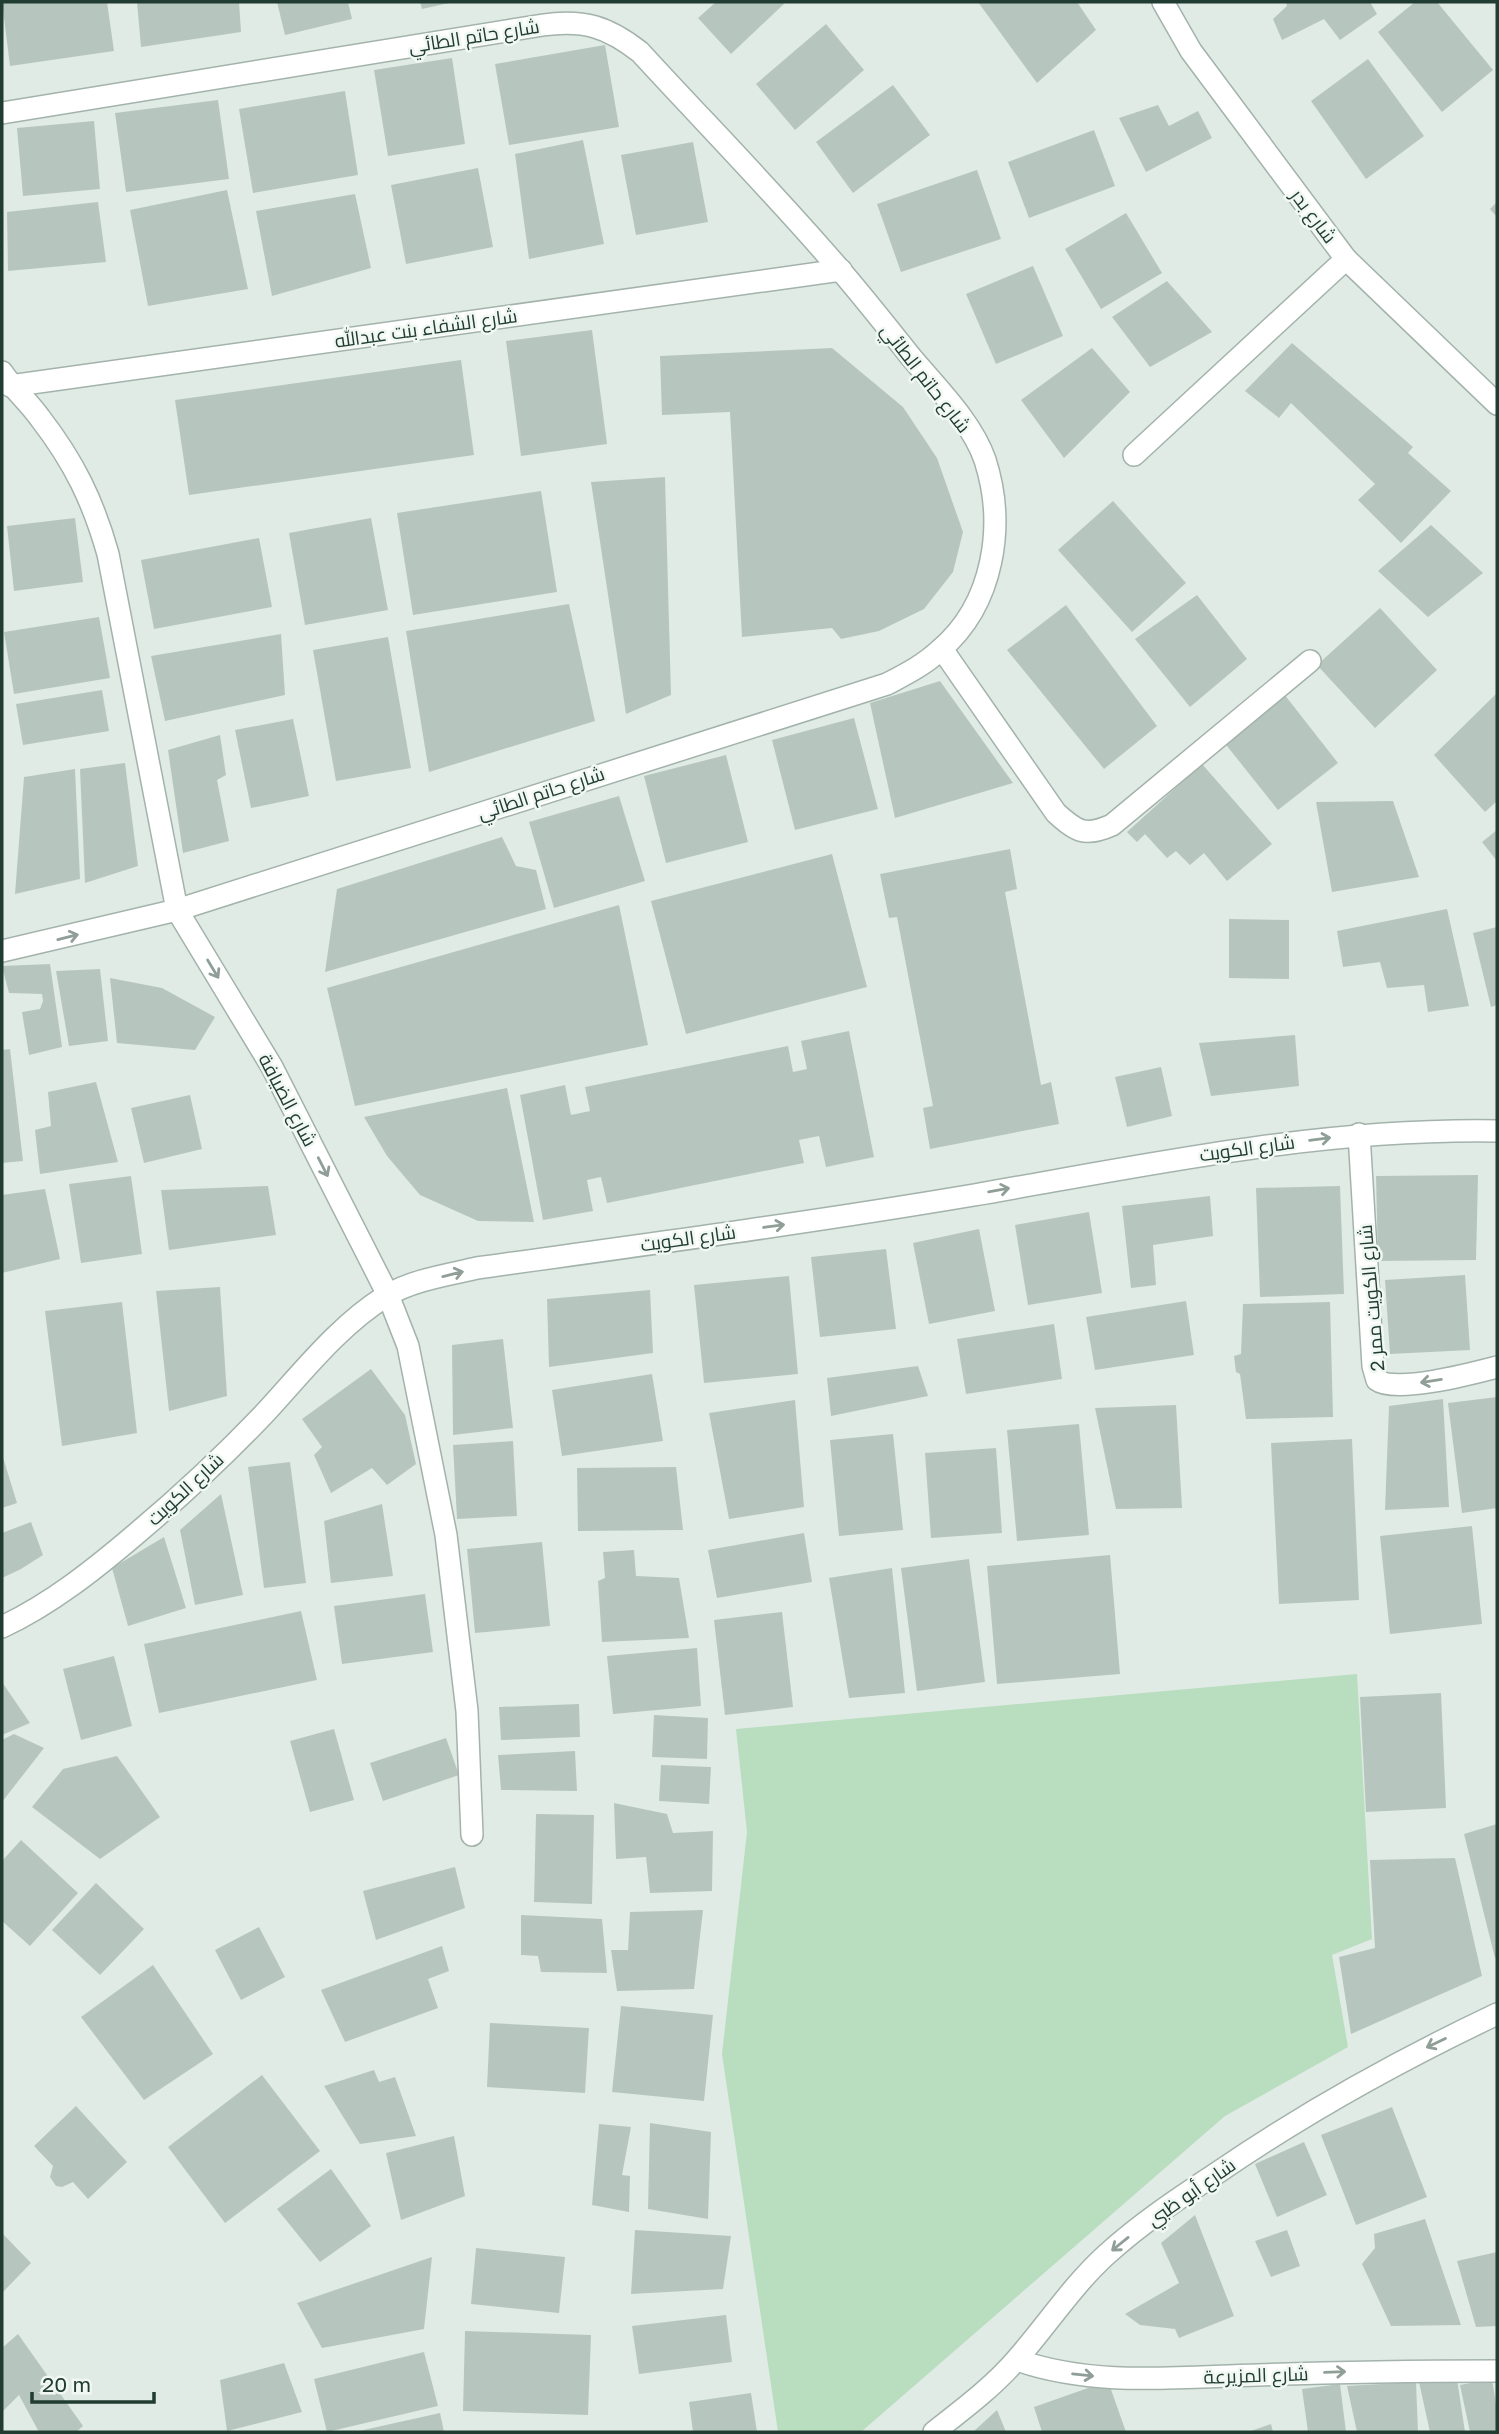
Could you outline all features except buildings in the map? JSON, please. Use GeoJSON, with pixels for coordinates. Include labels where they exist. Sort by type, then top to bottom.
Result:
{"type":"FeatureCollection","features":[{"type":"Feature","properties":{"kind":"street","name":"شارع بدر"},"geometry":{"type":"LineString","coordinates":[[1163,2],[1191,51],[1346,259],[1497,404]]}},
{"type":"Feature","properties":{"kind":"street","name":"شارع حاتم الطائي"},"geometry":{"type":"LineString","coordinates":[[2,113],[564,22],[585,23],[605,29],[640,52],[841,270],[965,423],[984,457],[994,495],[996,533],[989,570],[962,626],[942,649],[916,669],[887,684],[177,910],[2,951]]}},
{"type":"Feature","properties":{"kind":"street"},"geometry":{"type":"LineString","coordinates":[[1134,455],[1346,259]]}},
{"type":"Feature","properties":{"kind":"street","name":"شارع الشفاء بنت عبدالله"},"geometry":{"type":"LineString","coordinates":[[6,379],[841,270]]}},
{"type":"Feature","properties":{"kind":"street"},"geometry":{"type":"LineString","coordinates":[[6,379],[61,446],[82,480],[97,516],[108,554],[177,910]]}},
{"type":"Feature","properties":{"kind":"street"},"geometry":{"type":"LineString","coordinates":[[942,649],[1056,813],[1070,826],[1084,832],[1098,832],[1112,825],[1310,661]]}},
{"type":"Feature","properties":{"kind":"street","name":"شارع الضيافة"},"geometry":{"type":"LineString","coordinates":[[177,910],[272,1067],[388,1295],[408,1346],[446,1535],[467,1711],[472,1835]]}},
{"type":"Feature","properties":{"kind":"street","name":"شارع الكويت"},"geometry":{"type":"LineString","coordinates":[[2,1627],[64,1591],[103,1562],[173,1502],[261,1416],[351,1321],[388,1295],[424,1281],[477,1268],[860,1214],[1227,1150],[1359,1134],[1497,1131]]}},
{"type":"Feature","properties":{"kind":"street","name":"شارع الكويت ممر 2"},"geometry":{"type":"LineString","coordinates":[[1359,1134],[1373,1366],[1377,1380],[1384,1385],[1418,1383],[1497,1367]]}},
{"type":"Feature","properties":{"kind":"street","name":"شارع أبو ظبي"},"geometry":{"type":"LineString","coordinates":[[933,2432],[976,2399],[1017,2360],[1050,2316],[1106,2255],[1170,2204],[1255,2147],[1355,2087],[1424,2049],[1497,2014]]}},
{"type":"Feature","properties":{"kind":"street","name":"شارع المزيرعة"},"geometry":{"type":"LineString","coordinates":[[1017,2360],[1044,2370],[1086,2376],[1138,2378],[1388,2371],[1497,2371]]}},
{"type":"Feature","properties":{"kind":"green space"},"geometry":{"type":"Polygon","coordinates":[[[1357,1674],[1372,1939],[1332,1955],[1348,2047],[1225,2116],[861,2432],[778,2432],[722,2054],[747,1832],[736,1729],[1357,1674]]]}}]}
